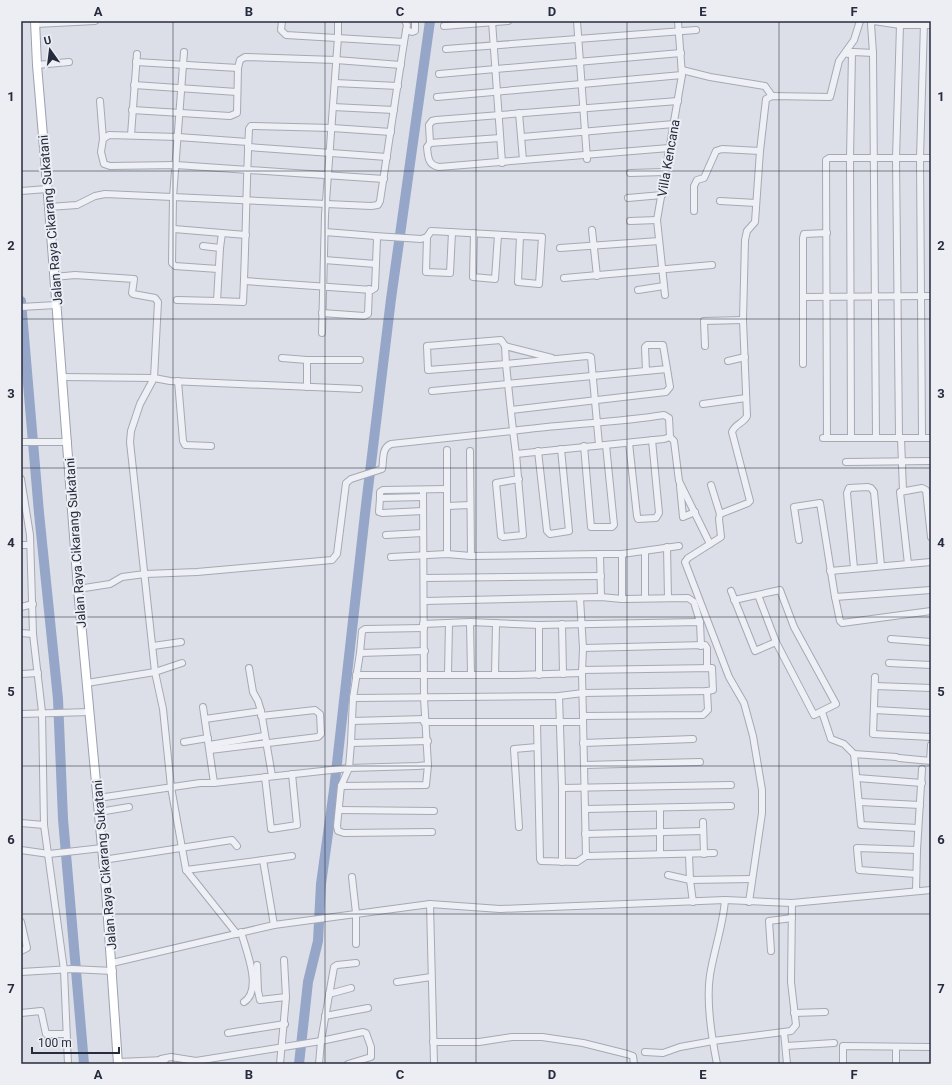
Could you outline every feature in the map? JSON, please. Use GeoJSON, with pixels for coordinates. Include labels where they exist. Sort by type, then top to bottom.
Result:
{"type":"FeatureCollection","features":[{"type":"Feature","properties":{"kind":"main road","name":"Jalan Raya Cikarang Sukatani"},"geometry":{"type":"LineString","coordinates":[[35,23],[78,589],[104,860],[118,1063]]}},
{"type":"Feature","properties":{"kind":"street"},"geometry":{"type":"LineString","coordinates":[[35,23],[95,21]]}},
{"type":"Feature","properties":{"kind":"street"},"geometry":{"type":"LineString","coordinates":[[282,21],[281,30],[286,35],[404,42]]}},
{"type":"Feature","properties":{"kind":"street"},"geometry":{"type":"LineString","coordinates":[[322,333],[326,205],[338,21]]}},
{"type":"Feature","properties":{"kind":"street"},"geometry":{"type":"LineString","coordinates":[[49,207],[77,205],[96,196],[105,194],[246,202],[378,205],[380,202],[384,179],[407,25],[405,21]]}},
{"type":"Feature","properties":{"kind":"street"},"geometry":{"type":"LineString","coordinates":[[406,30],[412,32],[415,30],[415,21]]}},
{"type":"Feature","properties":{"kind":"street"},"geometry":{"type":"LineString","coordinates":[[444,26],[508,21]]}},
{"type":"Feature","properties":{"kind":"street"},"geometry":{"type":"LineString","coordinates":[[577,21],[587,156]]}},
{"type":"Feature","properties":{"kind":"street","name":"Villa Kencana"},"geometry":{"type":"LineString","coordinates":[[665,295],[657,220],[682,73],[678,21]]}},
{"type":"Feature","properties":{"kind":"street"},"geometry":{"type":"LineString","coordinates":[[720,514],[750,501],[732,432],[734,428],[745,421],[747,416],[743,320],[745,240],[747,231],[754,223],[766,99],[772,96],[830,97],[837,67],[856,36],[860,21]]}},
{"type":"Feature","properties":{"kind":"street"},"geometry":{"type":"LineString","coordinates":[[876,438],[872,22],[874,21],[900,25],[927,24],[920,158],[922,438]]}},
{"type":"Feature","properties":{"kind":"street"},"geometry":{"type":"LineString","coordinates":[[492,22],[502,163]]}},
{"type":"Feature","properties":{"kind":"street"},"geometry":{"type":"LineString","coordinates":[[900,25],[896,158],[900,438],[903,491],[900,493],[908,564]]}},
{"type":"Feature","properties":{"kind":"street"},"geometry":{"type":"LineString","coordinates":[[446,49],[696,30]]}},
{"type":"Feature","properties":{"kind":"street"},"geometry":{"type":"LineString","coordinates":[[184,52],[173,197],[173,265],[218,270]]}},
{"type":"Feature","properties":{"kind":"street"},"geometry":{"type":"LineString","coordinates":[[843,56],[852,52],[873,52]]}},
{"type":"Feature","properties":{"kind":"street"},"geometry":{"type":"LineString","coordinates":[[851,438],[850,158],[852,52]]}},
{"type":"Feature","properties":{"kind":"street"},"geometry":{"type":"LineString","coordinates":[[439,74],[681,53]]}},
{"type":"Feature","properties":{"kind":"street"},"geometry":{"type":"LineString","coordinates":[[130,135],[137,54]]}},
{"type":"Feature","properties":{"kind":"street"},"geometry":{"type":"LineString","coordinates":[[132,110],[230,116],[237,112],[238,68],[240,60],[245,57],[336,60],[401,65]]}},
{"type":"Feature","properties":{"kind":"street"},"geometry":{"type":"LineString","coordinates":[[37,65],[69,62]]}},
{"type":"Feature","properties":{"kind":"street"},"geometry":{"type":"LineString","coordinates":[[136,62],[183,66],[238,68]]}},
{"type":"Feature","properties":{"kind":"street"},"geometry":{"type":"LineString","coordinates":[[437,97],[582,85],[682,73],[765,86],[772,96]]}},
{"type":"Feature","properties":{"kind":"street"},"geometry":{"type":"LineString","coordinates":[[335,82],[398,86]]}},
{"type":"Feature","properties":{"kind":"street"},"geometry":{"type":"LineString","coordinates":[[134,85],[237,92]]}},
{"type":"Feature","properties":{"kind":"street"},"geometry":{"type":"LineString","coordinates":[[100,101],[103,138],[102,152],[104,164],[110,166],[176,165],[384,179]]}},
{"type":"Feature","properties":{"kind":"street"},"geometry":{"type":"LineString","coordinates":[[669,148],[502,163],[435,166],[429,160],[427,147],[430,143],[429,125],[432,121],[499,114],[678,101]]}},
{"type":"Feature","properties":{"kind":"street"},"geometry":{"type":"LineString","coordinates":[[333,107],[394,110]]}},
{"type":"Feature","properties":{"kind":"street"},"geometry":{"type":"LineString","coordinates":[[519,113],[523,160]]}},
{"type":"Feature","properties":{"kind":"street"},"geometry":{"type":"LineString","coordinates":[[522,137],[674,124]]}},
{"type":"Feature","properties":{"kind":"street"},"geometry":{"type":"LineString","coordinates":[[176,300],[243,302],[248,145],[249,129],[251,126],[332,128],[391,132]]}},
{"type":"Feature","properties":{"kind":"street"},"geometry":{"type":"LineString","coordinates":[[103,138],[109,135],[178,137],[330,153],[387,157]]}},
{"type":"Feature","properties":{"kind":"street"},"geometry":{"type":"LineString","coordinates":[[430,143],[500,138]]}},
{"type":"Feature","properties":{"kind":"street"},"geometry":{"type":"LineString","coordinates":[[694,210],[694,186],[697,180],[704,178],[716,151],[722,149],[760,152]]}},
{"type":"Feature","properties":{"kind":"street"},"geometry":{"type":"LineString","coordinates":[[931,158],[829,158],[826,160],[827,297],[825,438],[931,438]]}},
{"type":"Feature","properties":{"kind":"street"},"geometry":{"type":"LineString","coordinates":[[630,174],[665,172]]}},
{"type":"Feature","properties":{"kind":"street"},"geometry":{"type":"LineString","coordinates":[[21,191],[48,189]]}},
{"type":"Feature","properties":{"kind":"street"},"geometry":{"type":"LineString","coordinates":[[628,198],[662,195]]}},
{"type":"Feature","properties":{"kind":"street"},"geometry":{"type":"LineString","coordinates":[[720,201],[756,202]]}},
{"type":"Feature","properties":{"kind":"street"},"geometry":{"type":"LineString","coordinates":[[630,221],[657,220]]}},
{"type":"Feature","properties":{"kind":"street"},"geometry":{"type":"LineString","coordinates":[[174,229],[246,235]]}},
{"type":"Feature","properties":{"kind":"street"},"geometry":{"type":"LineString","coordinates":[[592,230],[595,246],[597,276]]}},
{"type":"Feature","properties":{"kind":"street"},"geometry":{"type":"LineString","coordinates":[[452,232],[450,273],[426,272],[427,237],[431,231],[474,233],[498,235],[520,236],[542,237],[539,284],[518,282],[520,236]]}},
{"type":"Feature","properties":{"kind":"street"},"geometry":{"type":"LineString","coordinates":[[325,232],[421,239],[427,237]]}},
{"type":"Feature","properties":{"kind":"street"},"geometry":{"type":"LineString","coordinates":[[217,301],[218,270],[222,233]]}},
{"type":"Feature","properties":{"kind":"street"},"geometry":{"type":"LineString","coordinates":[[474,233],[473,277],[495,279],[498,235]]}},
{"type":"Feature","properties":{"kind":"street"},"geometry":{"type":"LineString","coordinates":[[803,364],[803,238],[804,234],[827,233]]}},
{"type":"Feature","properties":{"kind":"street"},"geometry":{"type":"LineString","coordinates":[[244,281],[369,290],[375,288],[377,239],[375,236]]}},
{"type":"Feature","properties":{"kind":"street"},"geometry":{"type":"LineString","coordinates":[[560,248],[659,241]]}},
{"type":"Feature","properties":{"kind":"street"},"geometry":{"type":"LineString","coordinates":[[204,246],[220,248]]}},
{"type":"Feature","properties":{"kind":"street"},"geometry":{"type":"LineString","coordinates":[[324,260],[376,264]]}},
{"type":"Feature","properties":{"kind":"street"},"geometry":{"type":"LineString","coordinates":[[564,278],[712,265]]}},
{"type":"Feature","properties":{"kind":"street"},"geometry":{"type":"LineString","coordinates":[[54,277],[75,275],[134,279],[133,294],[155,298],[158,300],[154,378],[140,404],[131,431],[130,442],[155,672],[163,709],[171,787],[186,870],[239,933],[254,981],[252,994],[244,1002]]}},
{"type":"Feature","properties":{"kind":"street"},"geometry":{"type":"LineString","coordinates":[[638,290],[664,286]]}},
{"type":"Feature","properties":{"kind":"street"},"geometry":{"type":"LineString","coordinates":[[322,313],[364,316],[368,314],[369,290]]}},
{"type":"Feature","properties":{"kind":"street"},"geometry":{"type":"LineString","coordinates":[[804,297],[931,296]]}},
{"type":"Feature","properties":{"kind":"street"},"geometry":{"type":"LineString","coordinates":[[23,307],[56,305]]}},
{"type":"Feature","properties":{"kind":"street"},"geometry":{"type":"LineString","coordinates":[[705,346],[704,321],[743,320]]}},
{"type":"Feature","properties":{"kind":"street"},"geometry":{"type":"LineString","coordinates":[[519,479],[496,483],[501,536],[503,537],[523,535],[519,479],[508,385],[506,364],[505,346],[501,340],[426,347],[428,368],[430,371],[506,364],[589,356],[592,359],[599,445]]}},
{"type":"Feature","properties":{"kind":"street"},"geometry":{"type":"LineString","coordinates":[[511,410],[666,392],[670,387],[665,348],[661,343],[647,345],[644,348],[646,371]]}},
{"type":"Feature","properties":{"kind":"street"},"geometry":{"type":"LineString","coordinates":[[505,346],[558,359]]}},
{"type":"Feature","properties":{"kind":"street"},"geometry":{"type":"LineString","coordinates":[[728,361],[745,357]]}},
{"type":"Feature","properties":{"kind":"street"},"geometry":{"type":"LineString","coordinates":[[282,358],[307,360],[360,360]]}},
{"type":"Feature","properties":{"kind":"street"},"geometry":{"type":"LineString","coordinates":[[307,360],[307,387]]}},
{"type":"Feature","properties":{"kind":"street"},"geometry":{"type":"LineString","coordinates":[[432,391],[667,369]]}},
{"type":"Feature","properties":{"kind":"street"},"geometry":{"type":"LineString","coordinates":[[63,377],[154,378],[178,382],[360,390]]}},
{"type":"Feature","properties":{"kind":"street"},"geometry":{"type":"LineString","coordinates":[[178,382],[183,441],[185,445],[211,446]]}},
{"type":"Feature","properties":{"kind":"street"},"geometry":{"type":"LineString","coordinates":[[703,404],[746,398]]}},
{"type":"Feature","properties":{"kind":"street"},"geometry":{"type":"LineString","coordinates":[[78,589],[110,584],[122,578],[145,574],[197,572],[332,560],[337,554],[346,483],[381,470],[386,446],[391,444],[664,415],[670,418],[670,436],[674,441],[683,518],[695,512]]}},
{"type":"Feature","properties":{"kind":"street"},"geometry":{"type":"LineString","coordinates":[[516,454],[538,450],[664,439],[670,436]]}},
{"type":"Feature","properties":{"kind":"street"},"geometry":{"type":"LineString","coordinates":[[629,443],[637,516],[638,519],[641,520],[656,518],[659,513],[652,440]]}},
{"type":"Feature","properties":{"kind":"street"},"geometry":{"type":"LineString","coordinates":[[22,442],[68,442]]}},
{"type":"Feature","properties":{"kind":"street"},"geometry":{"type":"LineString","coordinates":[[584,446],[591,527],[609,528],[614,525],[606,445]]}},
{"type":"Feature","properties":{"kind":"street"},"geometry":{"type":"LineString","coordinates":[[538,450],[547,531],[550,534],[569,531],[561,448]]}},
{"type":"Feature","properties":{"kind":"street"},"geometry":{"type":"LineString","coordinates":[[447,450],[448,554]]}},
{"type":"Feature","properties":{"kind":"street"},"geometry":{"type":"LineString","coordinates":[[470,451],[471,556]]}},
{"type":"Feature","properties":{"kind":"street"},"geometry":{"type":"LineString","coordinates":[[846,462],[931,461]]}},
{"type":"Feature","properties":{"kind":"street"},"geometry":{"type":"LineString","coordinates":[[21,479],[30,545],[33,634],[42,712],[44,825],[64,970],[65,1034],[68,1064]]}},
{"type":"Feature","properties":{"kind":"street"},"geometry":{"type":"LineString","coordinates":[[679,480],[710,544]]}},
{"type":"Feature","properties":{"kind":"street"},"geometry":{"type":"LineString","coordinates":[[710,485],[720,514],[719,519],[721,535],[688,558],[685,562],[729,676],[744,702],[753,736],[762,790],[761,820],[750,902]]}},
{"type":"Feature","properties":{"kind":"street"},"geometry":{"type":"LineString","coordinates":[[854,568],[847,494],[849,488],[868,487],[872,488],[874,492],[881,566]]}},
{"type":"Feature","properties":{"kind":"street"},"geometry":{"type":"LineString","coordinates":[[903,491],[922,488],[926,490],[931,537]]}},
{"type":"Feature","properties":{"kind":"street"},"geometry":{"type":"LineString","coordinates":[[423,511],[379,512],[380,492],[382,490],[447,489]]}},
{"type":"Feature","properties":{"kind":"street"},"geometry":{"type":"LineString","coordinates":[[342,786],[426,785],[428,741],[424,720],[425,651],[423,490]]}},
{"type":"Feature","properties":{"kind":"street"},"geometry":{"type":"LineString","coordinates":[[380,498],[423,497]]}},
{"type":"Feature","properties":{"kind":"street"},"geometry":{"type":"LineString","coordinates":[[799,540],[794,507],[820,503],[830,571],[840,621],[842,623],[931,611]]}},
{"type":"Feature","properties":{"kind":"street"},"geometry":{"type":"LineString","coordinates":[[447,506],[470,505]]}},
{"type":"Feature","properties":{"kind":"street"},"geometry":{"type":"LineString","coordinates":[[386,535],[423,533]]}},
{"type":"Feature","properties":{"kind":"street"},"geometry":{"type":"LineString","coordinates":[[21,545],[30,545]]}},
{"type":"Feature","properties":{"kind":"street"},"geometry":{"type":"LineString","coordinates":[[391,557],[448,554],[471,556],[622,554],[679,546]]}},
{"type":"Feature","properties":{"kind":"street"},"geometry":{"type":"LineString","coordinates":[[668,547],[668,598]]}},
{"type":"Feature","properties":{"kind":"street"},"geometry":{"type":"LineString","coordinates":[[645,551],[645,598]]}},
{"type":"Feature","properties":{"kind":"street"},"geometry":{"type":"LineString","coordinates":[[600,554],[601,597]]}},
{"type":"Feature","properties":{"kind":"street"},"geometry":{"type":"LineString","coordinates":[[622,554],[622,599]]}},
{"type":"Feature","properties":{"kind":"street"},"geometry":{"type":"LineString","coordinates":[[830,571],[931,562]]}},
{"type":"Feature","properties":{"kind":"street"},"geometry":{"type":"LineString","coordinates":[[424,578],[601,576]]}},
{"type":"Feature","properties":{"kind":"street"},"geometry":{"type":"LineString","coordinates":[[734,600],[780,590],[794,627],[836,704],[822,712],[814,714],[776,642],[758,595]]}},
{"type":"Feature","properties":{"kind":"street"},"geometry":{"type":"LineString","coordinates":[[835,597],[931,590]]}},
{"type":"Feature","properties":{"kind":"street"},"geometry":{"type":"LineString","coordinates":[[731,591],[755,651],[776,642]]}},
{"type":"Feature","properties":{"kind":"street"},"geometry":{"type":"LineString","coordinates":[[424,601],[601,597],[622,599],[692,599],[700,622],[701,646]]}},
{"type":"Feature","properties":{"kind":"street"},"geometry":{"type":"LineString","coordinates":[[580,598],[583,624],[582,671],[586,856]]}},
{"type":"Feature","properties":{"kind":"street"},"geometry":{"type":"LineString","coordinates":[[21,608],[33,604]]}},
{"type":"Feature","properties":{"kind":"street"},"geometry":{"type":"LineString","coordinates":[[432,832],[344,833],[338,830],[337,826],[342,786],[351,743],[353,698],[362,631],[365,629],[470,622],[539,625],[700,622]]}},
{"type":"Feature","properties":{"kind":"street"},"geometry":{"type":"LineString","coordinates":[[470,622],[471,674]]}},
{"type":"Feature","properties":{"kind":"street"},"geometry":{"type":"LineString","coordinates":[[448,674],[449,623]]}},
{"type":"Feature","properties":{"kind":"street"},"geometry":{"type":"LineString","coordinates":[[495,675],[496,623]]}},
{"type":"Feature","properties":{"kind":"street"},"geometry":{"type":"LineString","coordinates":[[562,624],[563,674]]}},
{"type":"Feature","properties":{"kind":"street"},"geometry":{"type":"LineString","coordinates":[[539,625],[539,675]]}},
{"type":"Feature","properties":{"kind":"street"},"geometry":{"type":"LineString","coordinates":[[21,633],[33,634]]}},
{"type":"Feature","properties":{"kind":"street"},"geometry":{"type":"LineString","coordinates":[[891,639],[931,642]]}},
{"type":"Feature","properties":{"kind":"street"},"geometry":{"type":"LineString","coordinates":[[153,646],[181,642]]}},
{"type":"Feature","properties":{"kind":"street"},"geometry":{"type":"LineString","coordinates":[[583,648],[707,646],[707,668]]}},
{"type":"Feature","properties":{"kind":"street"},"geometry":{"type":"LineString","coordinates":[[360,653],[425,651]]}},
{"type":"Feature","properties":{"kind":"street"},"geometry":{"type":"LineString","coordinates":[[87,683],[155,672],[182,663]]}},
{"type":"Feature","properties":{"kind":"street"},"geometry":{"type":"LineString","coordinates":[[889,663],[931,665]]}},
{"type":"Feature","properties":{"kind":"street"},"geometry":{"type":"LineString","coordinates":[[249,668],[253,692],[258,701],[261,713],[265,740],[271,829],[297,825],[292,774]]}},
{"type":"Feature","properties":{"kind":"street"},"geometry":{"type":"LineString","coordinates":[[353,698],[559,696],[583,693],[707,691],[713,690],[714,686],[712,668],[582,671],[563,674],[539,675],[356,675]]}},
{"type":"Feature","properties":{"kind":"street"},"geometry":{"type":"LineString","coordinates":[[21,674],[38,672]]}},
{"type":"Feature","properties":{"kind":"street"},"geometry":{"type":"LineString","coordinates":[[875,676],[873,734],[931,737]]}},
{"type":"Feature","properties":{"kind":"street"},"geometry":{"type":"LineString","coordinates":[[875,686],[931,688]]}},
{"type":"Feature","properties":{"kind":"street"},"geometry":{"type":"LineString","coordinates":[[352,721],[424,720],[560,722],[583,719],[703,714],[708,710],[707,691]]}},
{"type":"Feature","properties":{"kind":"street"},"geometry":{"type":"LineString","coordinates":[[559,696],[562,788],[562,862]]}},
{"type":"Feature","properties":{"kind":"street"},"geometry":{"type":"LineString","coordinates":[[203,707],[214,783]]}},
{"type":"Feature","properties":{"kind":"street"},"geometry":{"type":"LineString","coordinates":[[205,719],[313,709],[318,712],[321,719],[321,734],[318,737],[265,740],[209,747]]}},
{"type":"Feature","properties":{"kind":"street"},"geometry":{"type":"LineString","coordinates":[[874,710],[931,713]]}},
{"type":"Feature","properties":{"kind":"street"},"geometry":{"type":"LineString","coordinates":[[21,714],[42,712],[90,712]]}},
{"type":"Feature","properties":{"kind":"street"},"geometry":{"type":"LineString","coordinates":[[822,712],[831,739],[844,744],[854,754],[860,802],[861,825],[918,828]]}},
{"type":"Feature","properties":{"kind":"street"},"geometry":{"type":"LineString","coordinates":[[537,722],[541,861],[577,862],[586,856],[660,854],[689,855],[714,853]]}},
{"type":"Feature","properties":{"kind":"street"},"geometry":{"type":"LineString","coordinates":[[184,742],[208,738]]}},
{"type":"Feature","properties":{"kind":"street"},"geometry":{"type":"LineString","coordinates":[[583,743],[693,739]]}},
{"type":"Feature","properties":{"kind":"street"},"geometry":{"type":"LineString","coordinates":[[351,743],[428,741]]}},
{"type":"Feature","properties":{"kind":"street"},"geometry":{"type":"LineString","coordinates":[[854,754],[930,761],[931,744]]}},
{"type":"Feature","properties":{"kind":"street"},"geometry":{"type":"LineString","coordinates":[[519,828],[514,749],[537,746]]}},
{"type":"Feature","properties":{"kind":"street"},"geometry":{"type":"LineString","coordinates":[[584,765],[700,762]]}},
{"type":"Feature","properties":{"kind":"street"},"geometry":{"type":"LineString","coordinates":[[98,798],[200,783],[214,783],[346,768],[418,766],[428,764]]}},
{"type":"Feature","properties":{"kind":"street"},"geometry":{"type":"LineString","coordinates":[[916,891],[916,850],[922,769]]}},
{"type":"Feature","properties":{"kind":"street"},"geometry":{"type":"LineString","coordinates":[[857,778],[922,783]]}},
{"type":"Feature","properties":{"kind":"street"},"geometry":{"type":"LineString","coordinates":[[562,788],[731,785]]}},
{"type":"Feature","properties":{"kind":"street"},"geometry":{"type":"LineString","coordinates":[[860,802],[920,805]]}},
{"type":"Feature","properties":{"kind":"street"},"geometry":{"type":"LineString","coordinates":[[585,809],[660,809],[731,806]]}},
{"type":"Feature","properties":{"kind":"street"},"geometry":{"type":"LineString","coordinates":[[99,812],[129,807]]}},
{"type":"Feature","properties":{"kind":"street"},"geometry":{"type":"LineString","coordinates":[[660,809],[660,854]]}},
{"type":"Feature","properties":{"kind":"street"},"geometry":{"type":"LineString","coordinates":[[339,810],[434,811]]}},
{"type":"Feature","properties":{"kind":"street"},"geometry":{"type":"LineString","coordinates":[[703,822],[704,854]]}},
{"type":"Feature","properties":{"kind":"street"},"geometry":{"type":"LineString","coordinates":[[21,823],[44,825]]}},
{"type":"Feature","properties":{"kind":"street"},"geometry":{"type":"LineString","coordinates":[[585,834],[703,831]]}},
{"type":"Feature","properties":{"kind":"street"},"geometry":{"type":"LineString","coordinates":[[104,860],[232,840],[237,846]]}},
{"type":"Feature","properties":{"kind":"street"},"geometry":{"type":"LineString","coordinates":[[21,850],[49,854],[102,848]]}},
{"type":"Feature","properties":{"kind":"street"},"geometry":{"type":"LineString","coordinates":[[916,850],[857,848],[859,870],[916,874]]}},
{"type":"Feature","properties":{"kind":"street"},"geometry":{"type":"LineString","coordinates":[[689,855],[693,902]]}},
{"type":"Feature","properties":{"kind":"street"},"geometry":{"type":"LineString","coordinates":[[186,870],[292,856]]}},
{"type":"Feature","properties":{"kind":"street"},"geometry":{"type":"LineString","coordinates":[[263,860],[274,925]]}},
{"type":"Feature","properties":{"kind":"street"},"geometry":{"type":"LineString","coordinates":[[668,874],[690,880],[752,879]]}},
{"type":"Feature","properties":{"kind":"street"},"geometry":{"type":"LineString","coordinates":[[352,877],[356,913],[356,944]]}},
{"type":"Feature","properties":{"kind":"street"},"geometry":{"type":"LineString","coordinates":[[21,972],[72,969],[86,970],[112,967],[274,925],[430,904],[500,909],[725,900],[792,903],[931,890]]}},
{"type":"Feature","properties":{"kind":"street"},"geometry":{"type":"LineString","coordinates":[[717,1064],[713,1041],[709,988],[710,976],[723,922],[725,900]]}},
{"type":"Feature","properties":{"kind":"street"},"geometry":{"type":"LineString","coordinates":[[645,1052],[665,1052],[680,1047],[713,1041],[791,1031],[794,1028],[796,1025],[791,982],[792,903]]}},
{"type":"Feature","properties":{"kind":"street"},"geometry":{"type":"LineString","coordinates":[[430,904],[434,1064]]}},
{"type":"Feature","properties":{"kind":"street"},"geometry":{"type":"LineString","coordinates":[[771,951],[769,921],[792,918]]}},
{"type":"Feature","properties":{"kind":"street"},"geometry":{"type":"LineString","coordinates":[[21,922],[27,948],[21,951]]}},
{"type":"Feature","properties":{"kind":"street"},"geometry":{"type":"LineString","coordinates":[[280,1064],[285,1024],[286,997],[284,960]]}},
{"type":"Feature","properties":{"kind":"street"},"geometry":{"type":"LineString","coordinates":[[318,1064],[334,967],[337,965],[356,963]]}},
{"type":"Feature","properties":{"kind":"street"},"geometry":{"type":"LineString","coordinates":[[257,965],[258,991],[260,1000],[286,997]]}},
{"type":"Feature","properties":{"kind":"street"},"geometry":{"type":"LineString","coordinates":[[397,982],[431,977]]}},
{"type":"Feature","properties":{"kind":"street"},"geometry":{"type":"LineString","coordinates":[[329,994],[351,988]]}},
{"type":"Feature","properties":{"kind":"street"},"geometry":{"type":"LineString","coordinates":[[326,1016],[368,1008]]}},
{"type":"Feature","properties":{"kind":"street"},"geometry":{"type":"LineString","coordinates":[[21,1013],[42,1010],[46,1034],[65,1034]]}},
{"type":"Feature","properties":{"kind":"street"},"geometry":{"type":"LineString","coordinates":[[794,1013],[825,1012]]}},
{"type":"Feature","properties":{"kind":"street"},"geometry":{"type":"LineString","coordinates":[[228,1033],[285,1024]]}},
{"type":"Feature","properties":{"kind":"street"},"geometry":{"type":"LineString","coordinates":[[118,1063],[161,1059],[167,1057],[177,1060],[196,1062],[321,1041],[363,1032],[368,1037],[372,1055],[371,1058],[348,1064]]}},
{"type":"Feature","properties":{"kind":"street"},"geometry":{"type":"LineString","coordinates":[[784,1032],[787,1064]]}},
{"type":"Feature","properties":{"kind":"street"},"geometry":{"type":"LineString","coordinates":[[433,1042],[479,1042],[512,1037],[542,1037],[583,1043],[622,1052],[633,1056],[634,1064]]}},
{"type":"Feature","properties":{"kind":"street"},"geometry":{"type":"LineString","coordinates":[[786,1046],[834,1043]]}},
{"type":"Feature","properties":{"kind":"street"},"geometry":{"type":"LineString","coordinates":[[843,1064],[843,1046],[931,1047]]}},
{"type":"Feature","properties":{"kind":"street"},"geometry":{"type":"LineString","coordinates":[[896,1047],[896,1064]]}},
{"type":"Feature","properties":{"kind":"waterway"},"geometry":{"type":"LineString","coordinates":[[299,1064],[308,982],[318,941],[321,884],[334,790],[391,299],[430,21]]}},
{"type":"Feature","properties":{"kind":"waterway"},"geometry":{"type":"LineString","coordinates":[[21,301],[39,513],[58,699],[63,819],[84,1064]]}}]}
